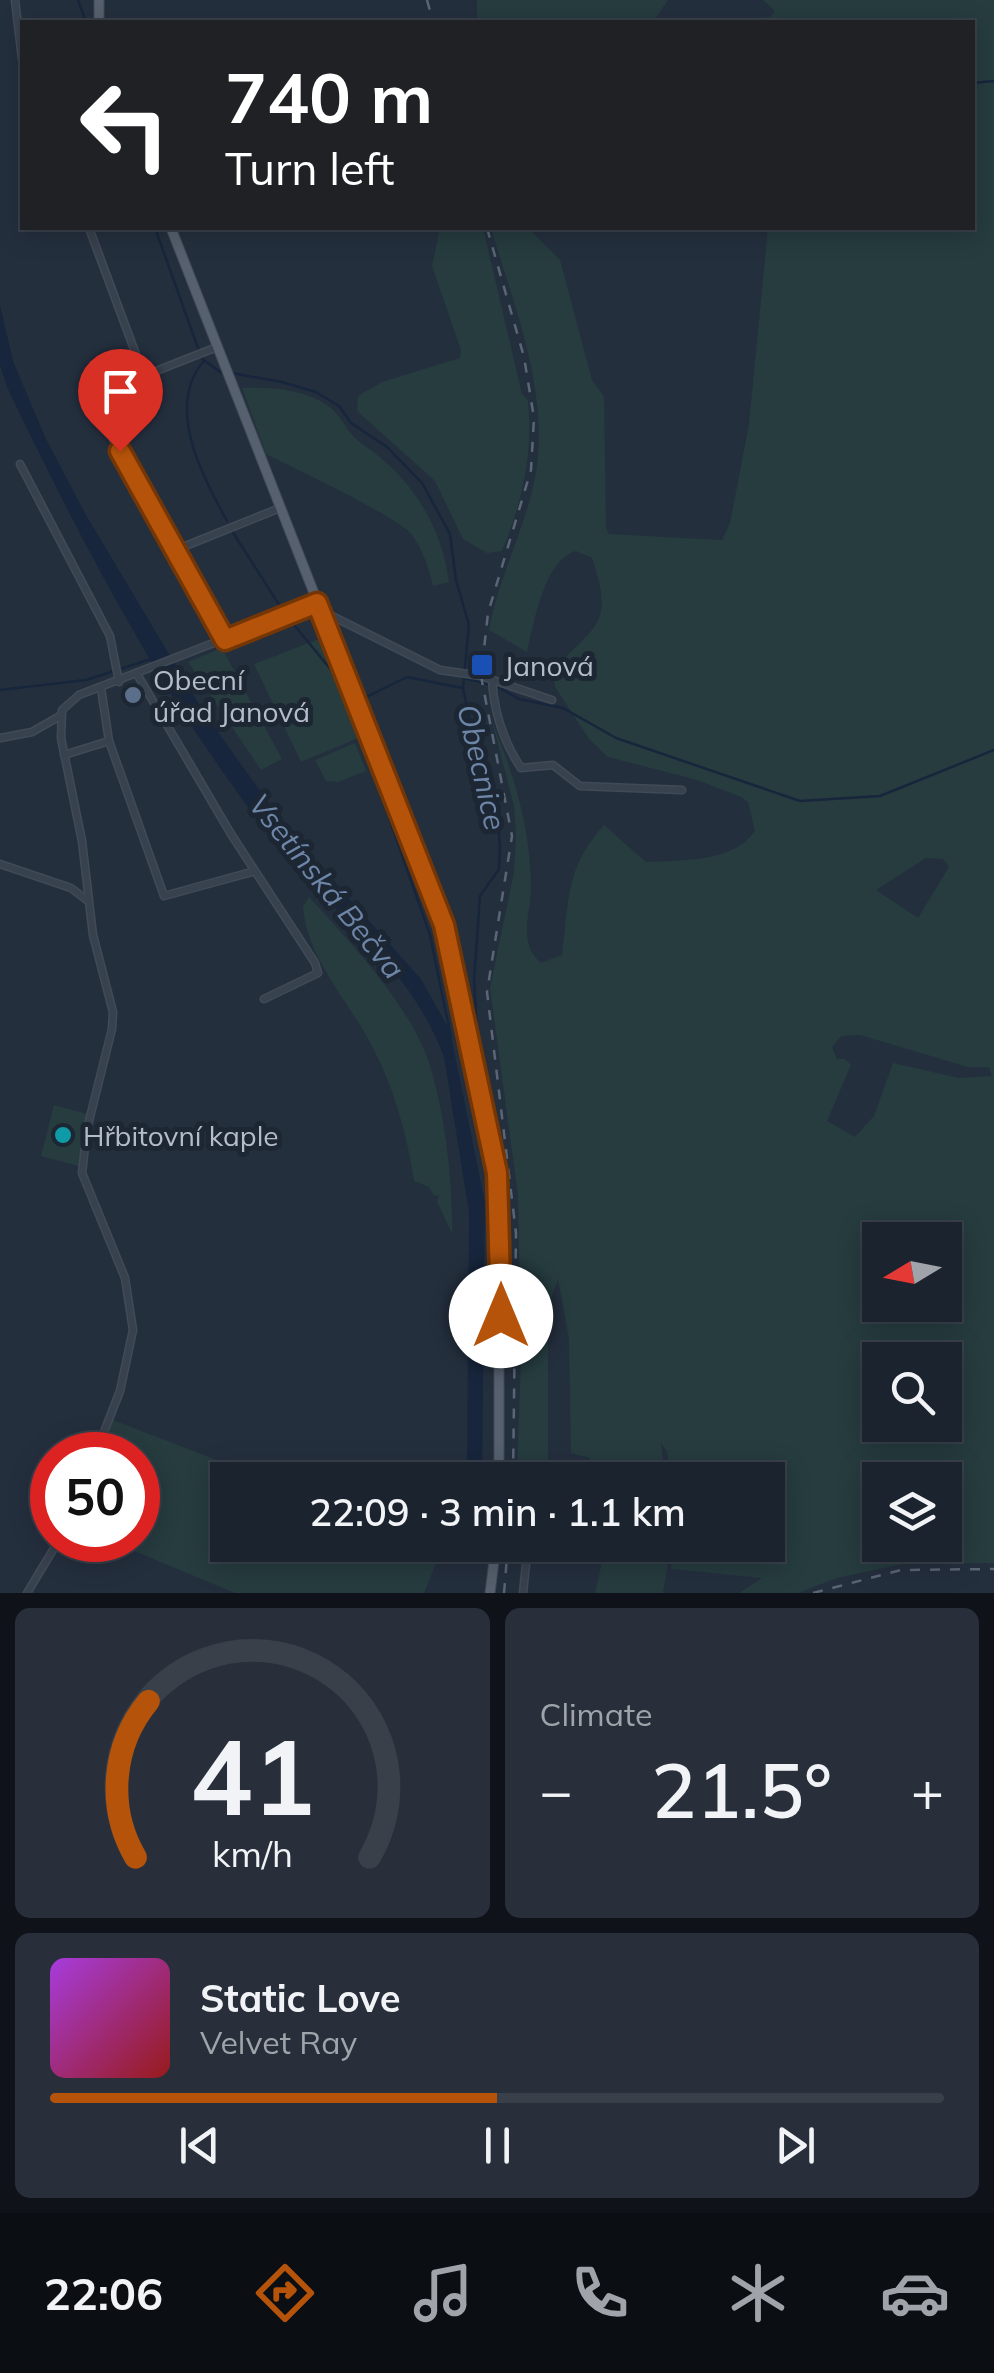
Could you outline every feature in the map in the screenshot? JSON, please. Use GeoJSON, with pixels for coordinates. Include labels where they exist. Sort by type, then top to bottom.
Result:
{"type":"FeatureCollection","features":[{"type":"Feature","properties":{"kind":"main road"},"geometry":{"type":"LineString","coordinates":[[171,230],[439,909],[500,1207],[499,1462]]}},
{"type":"Feature","properties":{"kind":"main road"},"geometry":{"type":"LineString","coordinates":[[490,1593],[494,1562]]}},
{"type":"Feature","properties":{"kind":"street"},"geometry":{"type":"LineString","coordinates":[[15,0],[20,42]]}},
{"type":"Feature","properties":{"kind":"street"},"geometry":{"type":"LineString","coordinates":[[90,230],[144,376]]}},
{"type":"Feature","properties":{"kind":"street"},"geometry":{"type":"LineString","coordinates":[[217,347],[108,390],[102,399],[102,413],[222,641]]}},
{"type":"Feature","properties":{"kind":"street"},"geometry":{"type":"LineString","coordinates":[[20,464],[110,636],[118,678]]}},
{"type":"Feature","properties":{"kind":"street"},"geometry":{"type":"LineString","coordinates":[[173,551],[280,508]]}},
{"type":"Feature","properties":{"kind":"street"},"geometry":{"type":"LineString","coordinates":[[104,1432],[120,1391],[133,1330],[124,1278],[82,1173],[87,1129],[113,1012],[93,935],[82,842],[64,756],[60,716],[68,700],[118,678],[319,607],[440,670],[492,680],[552,700]]}},
{"type":"Feature","properties":{"kind":"street"},"geometry":{"type":"LineString","coordinates":[[139,673],[318,972],[264,1000]]}},
{"type":"Feature","properties":{"kind":"street"},"geometry":{"type":"LineString","coordinates":[[492,680],[494,705],[510,752],[521,768],[553,766],[580,786],[682,790]]}},
{"type":"Feature","properties":{"kind":"street"},"geometry":{"type":"LineString","coordinates":[[101,688],[109,740],[164,896],[255,872]]}},
{"type":"Feature","properties":{"kind":"street"},"geometry":{"type":"LineString","coordinates":[[0,738],[27,734],[60,716]]}},
{"type":"Feature","properties":{"kind":"street"},"geometry":{"type":"LineString","coordinates":[[64,756],[109,740]]}},
{"type":"Feature","properties":{"kind":"street"},"geometry":{"type":"LineString","coordinates":[[0,864],[71,888],[89,902]]}},
{"type":"Feature","properties":{"kind":"street"},"geometry":{"type":"LineString","coordinates":[[27,1593],[45,1562]]}},
{"type":"Feature","properties":{"kind":"street"},"geometry":{"type":"LineString","coordinates":[[523,1593],[526,1562]]}},
{"type":"Feature","properties":{"kind":"green space"},"geometry":{"type":"Polygon","coordinates":[[[477,0],[668,0],[654,20],[477,20],[477,0]]]}},
{"type":"Feature","properties":{"kind":"green space"},"geometry":{"type":"Polygon","coordinates":[[[763,0],[994,0],[994,1563],[903,1564],[837,1578],[798,1593],[739,1593],[762,1578],[671,1569],[672,1562],[785,1562],[785,1462],[668,1462],[661,1444],[663,1462],[590,1462],[590,1458],[571,1453],[569,1339],[558,1279],[548,1307],[548,1462],[518,1462],[521,1355],[518,1195],[490,988],[514,872],[516,836],[514,806],[492,721],[524,824],[531,889],[527,938],[541,963],[562,955],[575,871],[604,825],[646,862],[720,854],[734,849],[755,831],[748,802],[741,797],[697,780],[608,757],[589,739],[555,687],[553,671],[589,633],[601,612],[599,581],[592,558],[576,551],[556,566],[542,594],[527,652],[489,630],[529,502],[538,450],[535,386],[492,230],[530,230],[560,260],[592,380],[604,397],[609,534],[722,540],[730,523],[749,424],[768,230],[975,230],[975,20],[735,20],[770,17],[775,11],[763,0]],[[926,858],[876,890],[918,918],[949,867],[943,859],[926,858]],[[860,1035],[841,1036],[832,1047],[837,1059],[845,1059],[851,1065],[827,1121],[855,1137],[874,1116],[893,1063],[959,1078],[992,1076],[989,1067],[968,1067],[860,1035]]]}},
{"type":"Feature","properties":{"kind":"green space"},"geometry":{"type":"Polygon","coordinates":[[[440,230],[483,230],[522,394],[528,400],[525,477],[502,551],[487,553],[463,539],[435,481],[357,411],[358,396],[382,382],[460,358],[461,350],[432,266],[440,230]]]}},
{"type":"Feature","properties":{"kind":"green space"},"geometry":{"type":"Polygon","coordinates":[[[242,388],[300,393],[331,408],[356,440],[394,470],[420,503],[439,540],[449,582],[433,586],[419,546],[404,527],[266,454],[242,388]]]}},
{"type":"Feature","properties":{"kind":"green space"},"geometry":{"type":"Polygon","coordinates":[[[319,639],[361,737],[301,762],[254,664],[319,639]]]}},
{"type":"Feature","properties":{"kind":"green space"},"geometry":{"type":"Polygon","coordinates":[[[222,648],[282,759],[261,770],[188,662],[222,648]]]}},
{"type":"Feature","properties":{"kind":"green space"},"geometry":{"type":"Polygon","coordinates":[[[355,743],[366,771],[338,782],[326,781],[315,760],[355,743]]]}},
{"type":"Feature","properties":{"kind":"green space"},"geometry":{"type":"Polygon","coordinates":[[[309,897],[395,998],[421,1044],[444,1127],[452,1233],[437,1202],[439,1195],[434,1196],[429,1187],[414,1181],[387,1078],[312,944],[303,907],[309,897]]]}},
{"type":"Feature","properties":{"kind":"green space"},"geometry":{"type":"Polygon","coordinates":[[[54,1105],[87,1114],[78,1166],[41,1156],[54,1105]]]}},
{"type":"Feature","properties":{"kind":"green space"},"geometry":{"type":"Polygon","coordinates":[[[113,1420],[144,1432],[108,1432],[113,1420]]]}},
{"type":"Feature","properties":{"kind":"green space"},"geometry":{"type":"Polygon","coordinates":[[[160,1438],[222,1462],[210,1462],[210,1562],[436,1562],[424,1593],[235,1593],[160,1562],[160,1438]]]}},
{"type":"Feature","properties":{"kind":"green space"},"geometry":{"type":"Polygon","coordinates":[[[602,1562],[668,1562],[663,1593],[595,1593],[602,1562]]]}},
{"type":"Feature","properties":{"kind":"water","name":"Vsetínská Bečva"},"geometry":{"type":"Polygon","coordinates":[[[0,305],[13,361],[45,437],[86,515],[203,711],[290,833],[421,979],[450,1031],[485,1203],[482,1462],[467,1462],[469,1212],[444,1057],[429,1023],[390,966],[295,866],[196,732],[95,562],[7,387],[0,365],[0,305]]]}},
{"type":"Feature","properties":{"kind":"waterway","name":"Obecnice"},"geometry":{"type":"LineString","coordinates":[[78,0],[85,20]]}},
{"type":"Feature","properties":{"kind":"waterway"},"geometry":{"type":"LineString","coordinates":[[975,83],[994,81]]}},
{"type":"Feature","properties":{"kind":"waterway","name":"Obecnice"},"geometry":{"type":"LineString","coordinates":[[156,230],[198,348]]}},
{"type":"Feature","properties":{"kind":"waterway","name":"Obecnice"},"geometry":{"type":"LineString","coordinates":[[201,358],[223,374]]}},
{"type":"Feature","properties":{"kind":"waterway"},"geometry":{"type":"LineString","coordinates":[[203,362],[192,380],[187,400],[188,421],[199,464],[227,521]]}},
{"type":"Feature","properties":{"kind":"waterway","name":"Obecnice"},"geometry":{"type":"LineString","coordinates":[[231,373],[316,392],[339,406],[351,423],[387,447],[422,483],[450,534],[456,580],[469,625],[463,688],[471,728],[496,799],[500,846],[499,869],[480,896],[474,980],[478,1049],[474,1050]]}},
{"type":"Feature","properties":{"kind":"waterway"},"geometry":{"type":"LineString","coordinates":[[232,531],[285,614]]}},
{"type":"Feature","properties":{"kind":"waterway"},"geometry":{"type":"LineString","coordinates":[[290,620],[337,677],[371,770]]}},
{"type":"Feature","properties":{"kind":"waterway"},"geometry":{"type":"LineString","coordinates":[[0,690],[86,680],[154,658]]}},
{"type":"Feature","properties":{"kind":"waterway","name":"Obecnice"},"geometry":{"type":"LineString","coordinates":[[364,698],[407,677],[462,688]]}},
{"type":"Feature","properties":{"kind":"waterway"},"geometry":{"type":"LineString","coordinates":[[464,678],[496,686],[519,699],[563,708],[616,738],[800,801],[880,796],[994,750]]}},
{"type":"Feature","properties":{"kind":"waterway"},"geometry":{"type":"LineString","coordinates":[[376,780],[430,935],[451,1037]]}},
{"type":"Feature","properties":{"kind":"railway"},"geometry":{"type":"LineString","coordinates":[[427,0],[432,20]]}},
{"type":"Feature","properties":{"kind":"railway"},"geometry":{"type":"LineString","coordinates":[[488,230],[524,357],[534,418],[531,470],[488,613],[481,676],[512,836],[487,992],[516,1233],[513,1462]]}},
{"type":"Feature","properties":{"kind":"railway"},"geometry":{"type":"LineString","coordinates":[[504,1593],[507,1562]]}},
{"type":"Feature","properties":{"kind":"railway"},"geometry":{"type":"LineString","coordinates":[[813,1593],[901,1570],[994,1569]]}},
{"type":"Feature","properties":{"kind":"place","name":"Janová"},"geometry":{"type":"Point","coordinates":[482,665]}},
{"type":"Feature","properties":{"kind":"place","name":"Obecní úřad Janová"},"geometry":{"type":"Point","coordinates":[133,695]}},
{"type":"Feature","properties":{"kind":"place","name":"Hřbitovní kaple"},"geometry":{"type":"Point","coordinates":[63,1135]}},
{"type":"Feature","properties":{"kind":"route"},"geometry":{"type":"LineString","coordinates":[[120,451],[225,640],[317,603],[444,925],[497,1173],[501,1316]]}}]}
